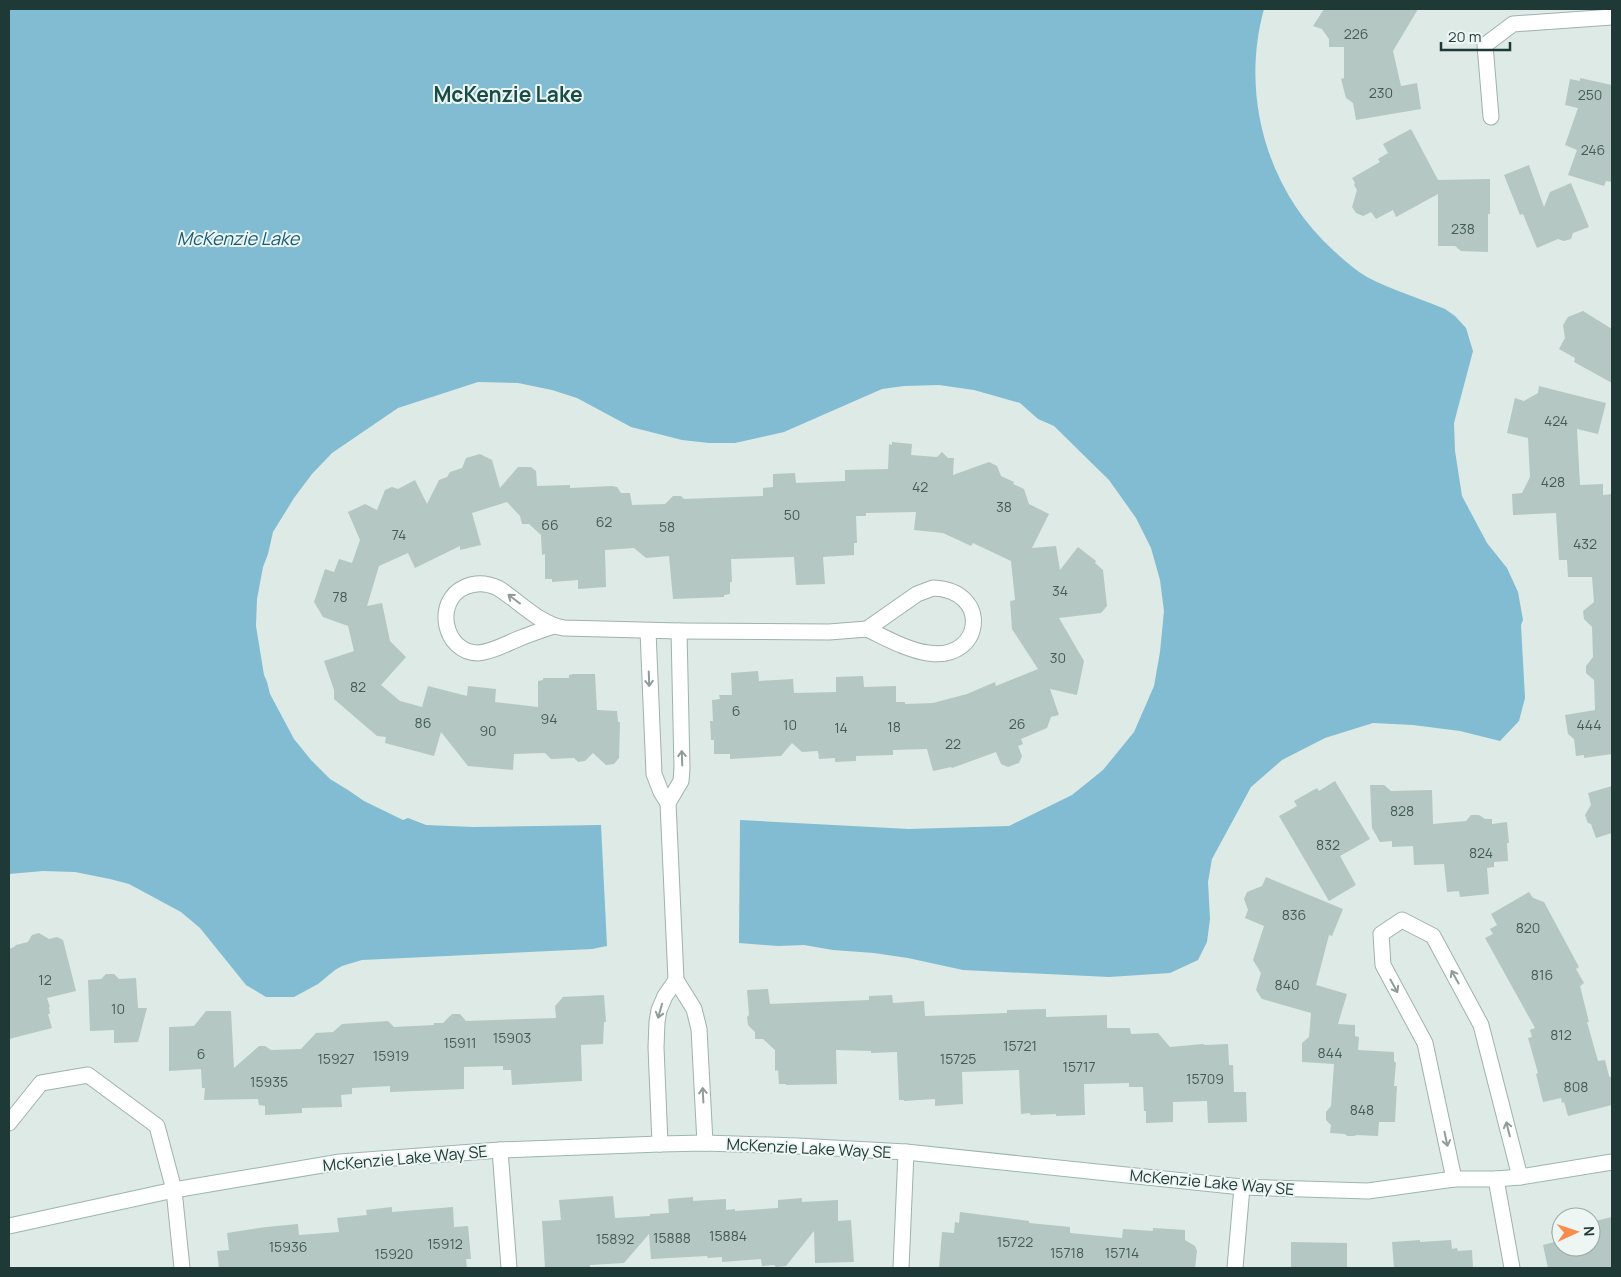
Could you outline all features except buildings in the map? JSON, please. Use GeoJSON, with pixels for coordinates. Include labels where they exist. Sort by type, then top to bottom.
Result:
{"type":"FeatureCollection","features":[{"type":"Feature","properties":{"kind":"street"},"geometry":{"type":"LineString","coordinates":[[1492,117],[1485,45],[1513,24],[1612,17]]}},
{"type":"Feature","properties":{"kind":"street"},"geometry":{"type":"LineString","coordinates":[[554,626],[507,594],[491,585],[485,584],[472,584],[457,592],[448,603],[445,617],[449,632],[455,642],[465,650],[478,653],[495,649],[554,626],[648,631],[822,632],[867,629],[918,651],[945,653],[967,642],[971,636],[974,619],[969,604],[961,596],[948,590],[933,588],[917,594],[867,629]]}},
{"type":"Feature","properties":{"kind":"street"},"geometry":{"type":"LineString","coordinates":[[648,631],[654,774],[661,792],[668,803],[676,980],[694,1009],[699,1029],[705,1143]]}},
{"type":"Feature","properties":{"kind":"street"},"geometry":{"type":"LineString","coordinates":[[668,803],[678,787],[682,768],[679,631]]}},
{"type":"Feature","properties":{"kind":"street"},"geometry":{"type":"LineString","coordinates":[[1454,1179],[1425,1043],[1383,966],[1381,934],[1402,920],[1433,936],[1481,1025],[1520,1177]]}},
{"type":"Feature","properties":{"kind":"street"},"geometry":{"type":"LineString","coordinates":[[660,1144],[657,1022],[659,1010],[665,996],[676,980]]}},
{"type":"Feature","properties":{"kind":"street"},"geometry":{"type":"LineString","coordinates":[[9,1123],[41,1083],[88,1075],[157,1126],[174,1190],[182,1268]]}},
{"type":"Feature","properties":{"kind":"street","name":"McKenzie Lake Way SE"},"geometry":{"type":"LineString","coordinates":[[9,1226],[174,1190],[340,1162],[500,1150],[705,1143],[782,1145],[906,1152],[1242,1187],[1368,1191],[1454,1179],[1520,1177],[1612,1162]]}},
{"type":"Feature","properties":{"kind":"street"},"geometry":{"type":"LineString","coordinates":[[500,1150],[509,1268]]}},
{"type":"Feature","properties":{"kind":"street"},"geometry":{"type":"LineString","coordinates":[[901,1268],[906,1152]]}},
{"type":"Feature","properties":{"kind":"street"},"geometry":{"type":"LineString","coordinates":[[1496,1179],[1512,1268]]}},
{"type":"Feature","properties":{"kind":"street"},"geometry":{"type":"LineString","coordinates":[[1235,1268],[1242,1187]]}},
{"type":"Feature","properties":{"kind":"water","name":"McKenzie Lake"},"geometry":{"type":"Polygon","coordinates":[[[9,9],[1264,9],[1257,42],[1255,75],[1258,108],[1265,140],[1276,171],[1291,200],[1311,227],[1334,251],[1358,271],[1386,286],[1445,309],[1455,316],[1466,328],[1473,351],[1454,423],[1455,451],[1462,496],[1487,543],[1507,568],[1518,592],[1523,620],[1521,625],[1525,698],[1519,721],[1500,741],[1460,731],[1413,725],[1373,723],[1325,738],[1282,760],[1251,787],[1212,859],[1208,882],[1210,919],[1207,942],[1198,960],[1170,973],[1109,977],[963,970],[874,953],[833,950],[804,945],[778,946],[739,943],[740,820],[909,829],[1009,826],[1072,795],[1103,770],[1134,732],[1154,686],[1164,611],[1160,580],[1151,548],[1136,518],[1109,480],[1054,426],[1038,419],[1020,403],[974,390],[939,385],[882,389],[784,432],[735,443],[709,443],[682,440],[631,427],[577,398],[552,390],[518,383],[478,382],[398,408],[332,453],[312,474],[294,498],[273,532],[263,567],[257,599],[256,626],[264,675],[270,694],[294,739],[311,760],[330,779],[364,801],[403,820],[408,818],[426,825],[473,827],[601,825],[607,946],[592,949],[362,960],[342,966],[318,984],[294,997],[266,997],[246,985],[200,928],[181,912],[129,884],[75,872],[43,871],[9,874],[9,9]]]}},
{"type":"Feature","properties":{"kind":"district","name":"McKenzie Lake"},"geometry":{"type":"Point","coordinates":[508,94]}}]}
